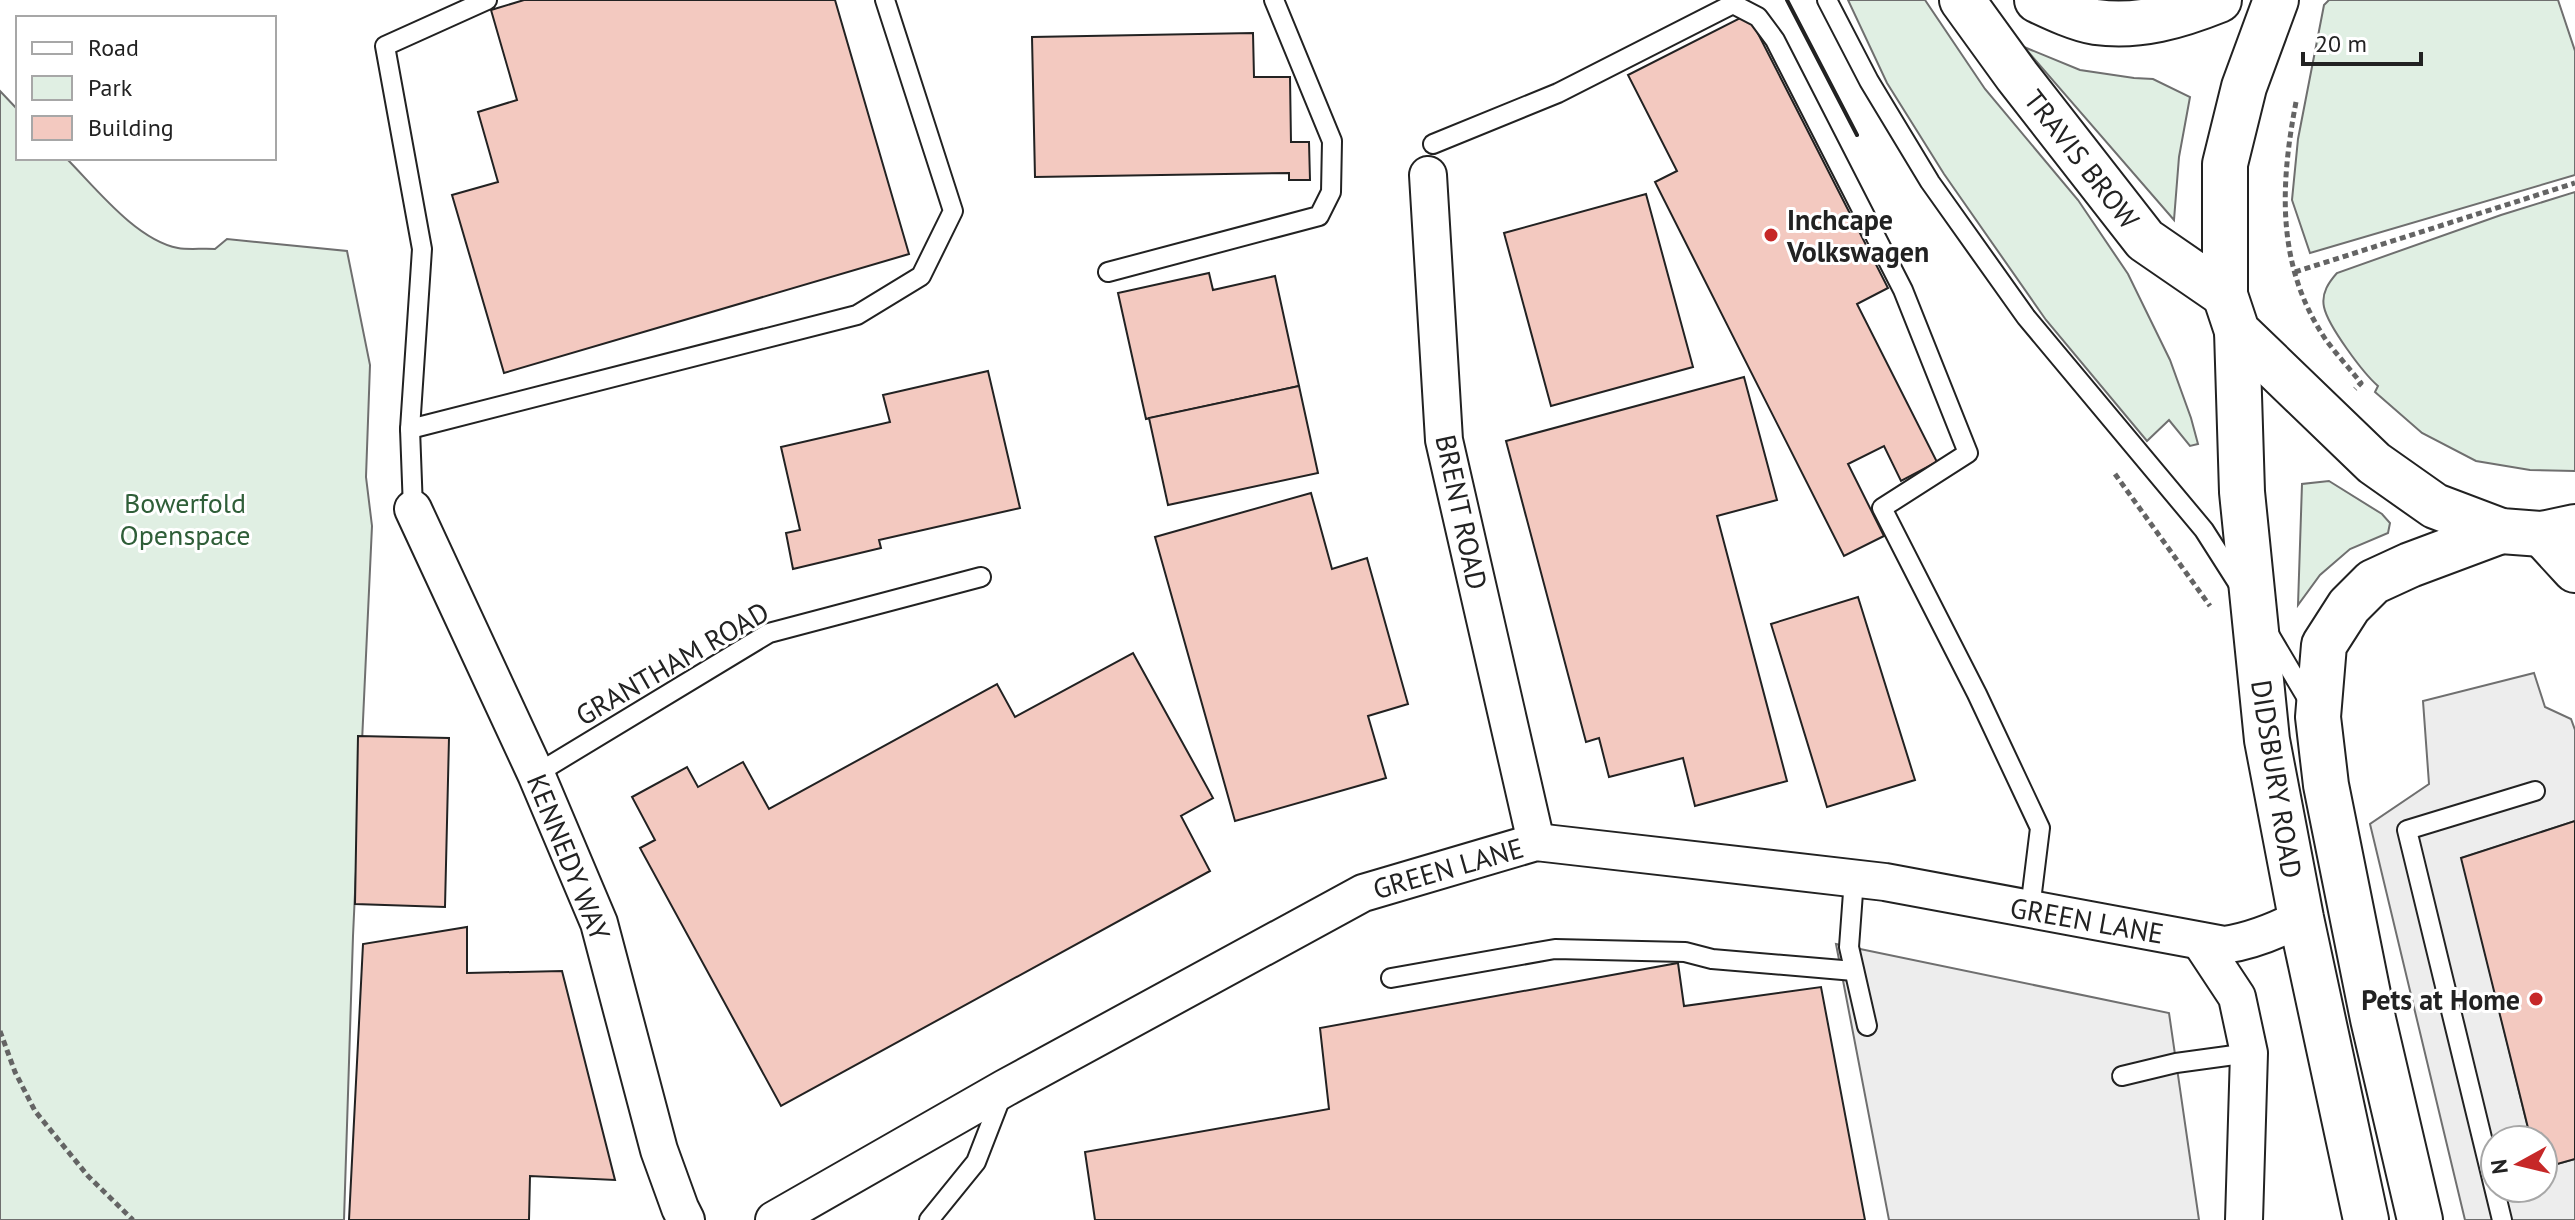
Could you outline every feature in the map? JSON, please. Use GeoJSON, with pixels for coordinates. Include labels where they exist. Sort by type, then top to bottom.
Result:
{"type":"FeatureCollection","features":[{"type":"Feature","properties":{"kind":"main road","name":"TRAVIS BROW"},"geometry":{"type":"LineString","coordinates":[[1962,0],[2145,240],[2231,313],[2374,463],[2435,506],[2540,531]]}},
{"type":"Feature","properties":{"kind":"main road"},"geometry":{"type":"LineString","coordinates":[[2037,0],[2094,22],[2132,22],[2180,16],[2219,0]]}},
{"type":"Feature","properties":{"kind":"main road","name":"DIDSBURY ROAD"},"geometry":{"type":"LineString","coordinates":[[2276,0],[2244,87],[2225,164],[2242,492],[2234,609],[2267,740],[2301,918],[2366,1220]]}},
{"type":"Feature","properties":{"kind":"main road","name":"DIDSBURY ROAD"},"geometry":{"type":"LineString","coordinates":[[2420,1220],[2373,1019],[2329,800],[2318,717],[2324,645],[2357,598],[2373,582],[2410,565],[2540,531]]}},
{"type":"Feature","properties":{"kind":"main road"},"geometry":{"type":"LineString","coordinates":[[2540,531],[2575,570]]}},
{"type":"Feature","properties":{"kind":"street","name":"BRENT ROAD"},"geometry":{"type":"LineString","coordinates":[[1430,160],[1444,440],[1536,842]]}},
{"type":"Feature","properties":{"kind":"street","name":"KENNEDY WAY"},"geometry":{"type":"LineString","coordinates":[[413,509],[536,774],[599,923],[659,1150],[686,1220]]}},
{"type":"Feature","properties":{"kind":"street","name":"GREEN LANE"},"geometry":{"type":"LineString","coordinates":[[774,1220],[1005,1088],[1363,893],[1536,842],[1885,882],[2224,945],[2272,933],[2301,918]]}},
{"type":"Feature","properties":{"kind":"street","name":"GREEN LANE"},"geometry":{"type":"LineString","coordinates":[[2200,941],[2237,997],[2249,1053],[2244,1220]]}},
{"type":"Feature","properties":{"kind":"lane"},"geometry":{"type":"LineString","coordinates":[[413,509],[410,429],[422,249],[385,46],[487,0]]}},
{"type":"Feature","properties":{"kind":"lane"},"geometry":{"type":"LineString","coordinates":[[410,429],[857,315],[921,276],[953,211],[885,0]]}},
{"type":"Feature","properties":{"kind":"lane"},"geometry":{"type":"LineString","coordinates":[[1108,272],[1319,216],[1331,192],[1332,141],[1274,0]]}},
{"type":"Feature","properties":{"kind":"lane"},"geometry":{"type":"LineString","coordinates":[[1827,0],[1869,81],[1930,182],[2026,317],[2204,530],[2234,609],[2318,717]]}},
{"type":"Feature","properties":{"kind":"lane"},"geometry":{"type":"LineString","coordinates":[[1430,160],[1733,4],[1758,17],[1775,40],[1903,290],[1968,453],[1882,508],[1977,694],[2040,828],[2030,909]]}},
{"type":"Feature","properties":{"kind":"lane","name":"GRANTHAM ROAD"},"geometry":{"type":"LineString","coordinates":[[536,774],[769,633],[981,577]]}},
{"type":"Feature","properties":{"kind":"lane"},"geometry":{"type":"LineString","coordinates":[[2502,1220],[2407,830],[2535,791]]}},
{"type":"Feature","properties":{"kind":"lane"},"geometry":{"type":"LineString","coordinates":[[1854,879],[1849,947],[1867,1026]]}},
{"type":"Feature","properties":{"kind":"lane"},"geometry":{"type":"LineString","coordinates":[[1391,978],[1555,949],[1685,952],[1712,959],[1854,971]]}},
{"type":"Feature","properties":{"kind":"lane"},"geometry":{"type":"LineString","coordinates":[[2122,1076],[2176,1063],[2249,1053]]}},
{"type":"Feature","properties":{"kind":"lane"},"geometry":{"type":"LineString","coordinates":[[929,1220],[976,1162],[1005,1088]]}},
{"type":"Feature","properties":{"kind":"path"},"geometry":{"type":"LineString","coordinates":[[2296,102],[2286,153],[2285,231],[2295,272],[2311,312],[2326,340],[2361,383]]}},
{"type":"Feature","properties":{"kind":"path"},"geometry":{"type":"LineString","coordinates":[[2295,272],[2575,183]]}},
{"type":"Feature","properties":{"kind":"path"},"geometry":{"type":"LineString","coordinates":[[2110,467],[2234,609]]}},
{"type":"Feature","properties":{"kind":"path"},"geometry":{"type":"LineString","coordinates":[[0,1031],[15,1072],[35,1111],[88,1176],[133,1220]]}},
{"type":"Feature","properties":{"kind":"green space"},"geometry":{"type":"Polygon","coordinates":[[[1848,0],[1925,0],[1985,89],[2078,200],[2128,274],[2170,360],[2198,444],[2190,446],[2169,420],[2147,441],[2046,320],[1944,174],[1887,83],[1848,0]]]}},
{"type":"Feature","properties":{"kind":"green space"},"geometry":{"type":"Polygon","coordinates":[[[2329,0],[2558,0],[2575,51],[2575,175],[2310,253],[2292,200],[2298,139],[2324,5],[2329,0]]]}},
{"type":"Feature","properties":{"kind":"green space"},"geometry":{"type":"Polygon","coordinates":[[[2024,47],[2080,70],[2153,79],[2190,97],[2179,157],[2174,220],[2024,47]]]}},
{"type":"Feature","properties":{"kind":"green space","name":"Bowerfold Openspace"},"geometry":{"type":"Polygon","coordinates":[[[0,91],[16,108],[16,160],[68,160],[117,211],[162,243],[182,249],[215,249],[227,239],[347,251],[370,365],[366,477],[372,526],[353,936],[344,1220],[0,1220],[0,91]]]}},
{"type":"Feature","properties":{"kind":"green space"},"geometry":{"type":"Polygon","coordinates":[[[2575,192],[2575,471],[2530,470],[2476,461],[2422,433],[2375,392],[2378,386],[2355,360],[2332,326],[2324,307],[2325,292],[2337,273],[2575,192]]]}},
{"type":"Feature","properties":{"kind":"green space"},"geometry":{"type":"Polygon","coordinates":[[[2329,481],[2382,514],[2390,523],[2388,533],[2350,549],[2320,575],[2298,605],[2302,484],[2329,481]]]}},
{"type":"Feature","properties":{"kind":"shaded area"},"geometry":{"type":"Polygon","coordinates":[[[2534,673],[2545,707],[2571,719],[2575,730],[2575,821],[2462,858],[2527,1124],[2479,1124],[2479,1204],[2559,1204],[2559,1164],[2575,1159],[2575,1220],[2465,1220],[2370,824],[2429,784],[2423,701],[2534,673]]]}},
{"type":"Feature","properties":{"kind":"shaded area"},"geometry":{"type":"Polygon","coordinates":[[[1836,944],[2169,1013],[2199,1220],[1889,1220],[1836,944]]]}},
{"type":"Feature","properties":{"kind":"building"},"geometry":{"type":"Polygon","coordinates":[[[524,0],[835,0],[909,254],[504,373],[452,195],[498,182],[478,112],[517,100],[491,10],[524,0]]]}},
{"type":"Feature","properties":{"kind":"building","name":"Inchcape Volkswagen"},"geometry":{"type":"Polygon","coordinates":[[[1748,14],[1888,288],[1857,304],[1937,462],[1901,481],[1884,446],[1848,464],[1884,536],[1844,556],[1655,182],[1677,171],[1628,75],[1748,14]]]}},
{"type":"Feature","properties":{"kind":"building"},"geometry":{"type":"Polygon","coordinates":[[[1253,33],[1254,77],[1290,77],[1291,142],[1309,142],[1310,180],[1289,180],[1289,173],[1035,177],[1032,37],[1253,33]]]}},
{"type":"Feature","properties":{"kind":"building"},"geometry":{"type":"Polygon","coordinates":[[[1646,194],[1693,367],[1551,406],[1504,233],[1646,194]]]}},
{"type":"Feature","properties":{"kind":"building"},"geometry":{"type":"Polygon","coordinates":[[[1209,273],[1213,290],[1275,276],[1299,386],[1146,419],[1118,293],[1209,273]]]}},
{"type":"Feature","properties":{"kind":"building"},"geometry":{"type":"Polygon","coordinates":[[[988,371],[1020,508],[879,540],[881,548],[793,569],[786,533],[800,530],[781,447],[890,422],[883,395],[988,371]]]}},
{"type":"Feature","properties":{"kind":"building"},"geometry":{"type":"Polygon","coordinates":[[[1744,377],[1777,500],[1717,516],[1787,781],[1695,806],[1683,758],[1609,777],[1599,738],[1586,742],[1506,441],[1744,377]]]}},
{"type":"Feature","properties":{"kind":"building"},"geometry":{"type":"Polygon","coordinates":[[[1299,386],[1318,473],[1168,505],[1149,418],[1299,386]]]}},
{"type":"Feature","properties":{"kind":"building"},"geometry":{"type":"Polygon","coordinates":[[[1311,493],[1332,569],[1367,558],[1408,704],[1368,716],[1386,778],[1235,821],[1155,537],[1311,493]]]}},
{"type":"Feature","properties":{"kind":"building"},"geometry":{"type":"Polygon","coordinates":[[[1858,597],[1915,780],[1827,807],[1771,624],[1858,597]]]}},
{"type":"Feature","properties":{"kind":"building"},"geometry":{"type":"Polygon","coordinates":[[[1133,653],[1213,798],[1181,816],[1210,871],[781,1106],[640,848],[655,840],[632,797],[687,767],[698,787],[743,762],[769,809],[997,684],[1015,717],[1133,653]]]}},
{"type":"Feature","properties":{"kind":"building"},"geometry":{"type":"Polygon","coordinates":[[[358,736],[449,738],[445,907],[355,904],[358,736]]]}},
{"type":"Feature","properties":{"kind":"building","name":"Pets at Home"},"geometry":{"type":"Polygon","coordinates":[[[2575,821],[2575,1159],[2559,1164],[2559,1124],[2527,1124],[2461,858],[2575,821]]]}},
{"type":"Feature","properties":{"kind":"building"},"geometry":{"type":"Polygon","coordinates":[[[467,927],[467,973],[562,971],[615,1180],[530,1176],[529,1220],[349,1220],[363,944],[467,927]]]}},
{"type":"Feature","properties":{"kind":"building"},"geometry":{"type":"Polygon","coordinates":[[[1678,963],[1684,1006],[1821,987],[1865,1220],[1095,1220],[1085,1152],[1329,1109],[1320,1028],[1678,963]]]}},
{"type":"Feature","properties":{"kind":"wall"},"geometry":{"type":"LineString","coordinates":[[1787,0],[1857,135]]}},
{"type":"Feature","properties":{"kind":"place","name":"Inchcape Volkswagen"},"geometry":{"type":"Point","coordinates":[1771,235]}},
{"type":"Feature","properties":{"kind":"place","name":"Pets at Home"},"geometry":{"type":"Point","coordinates":[2536,999]}}]}
